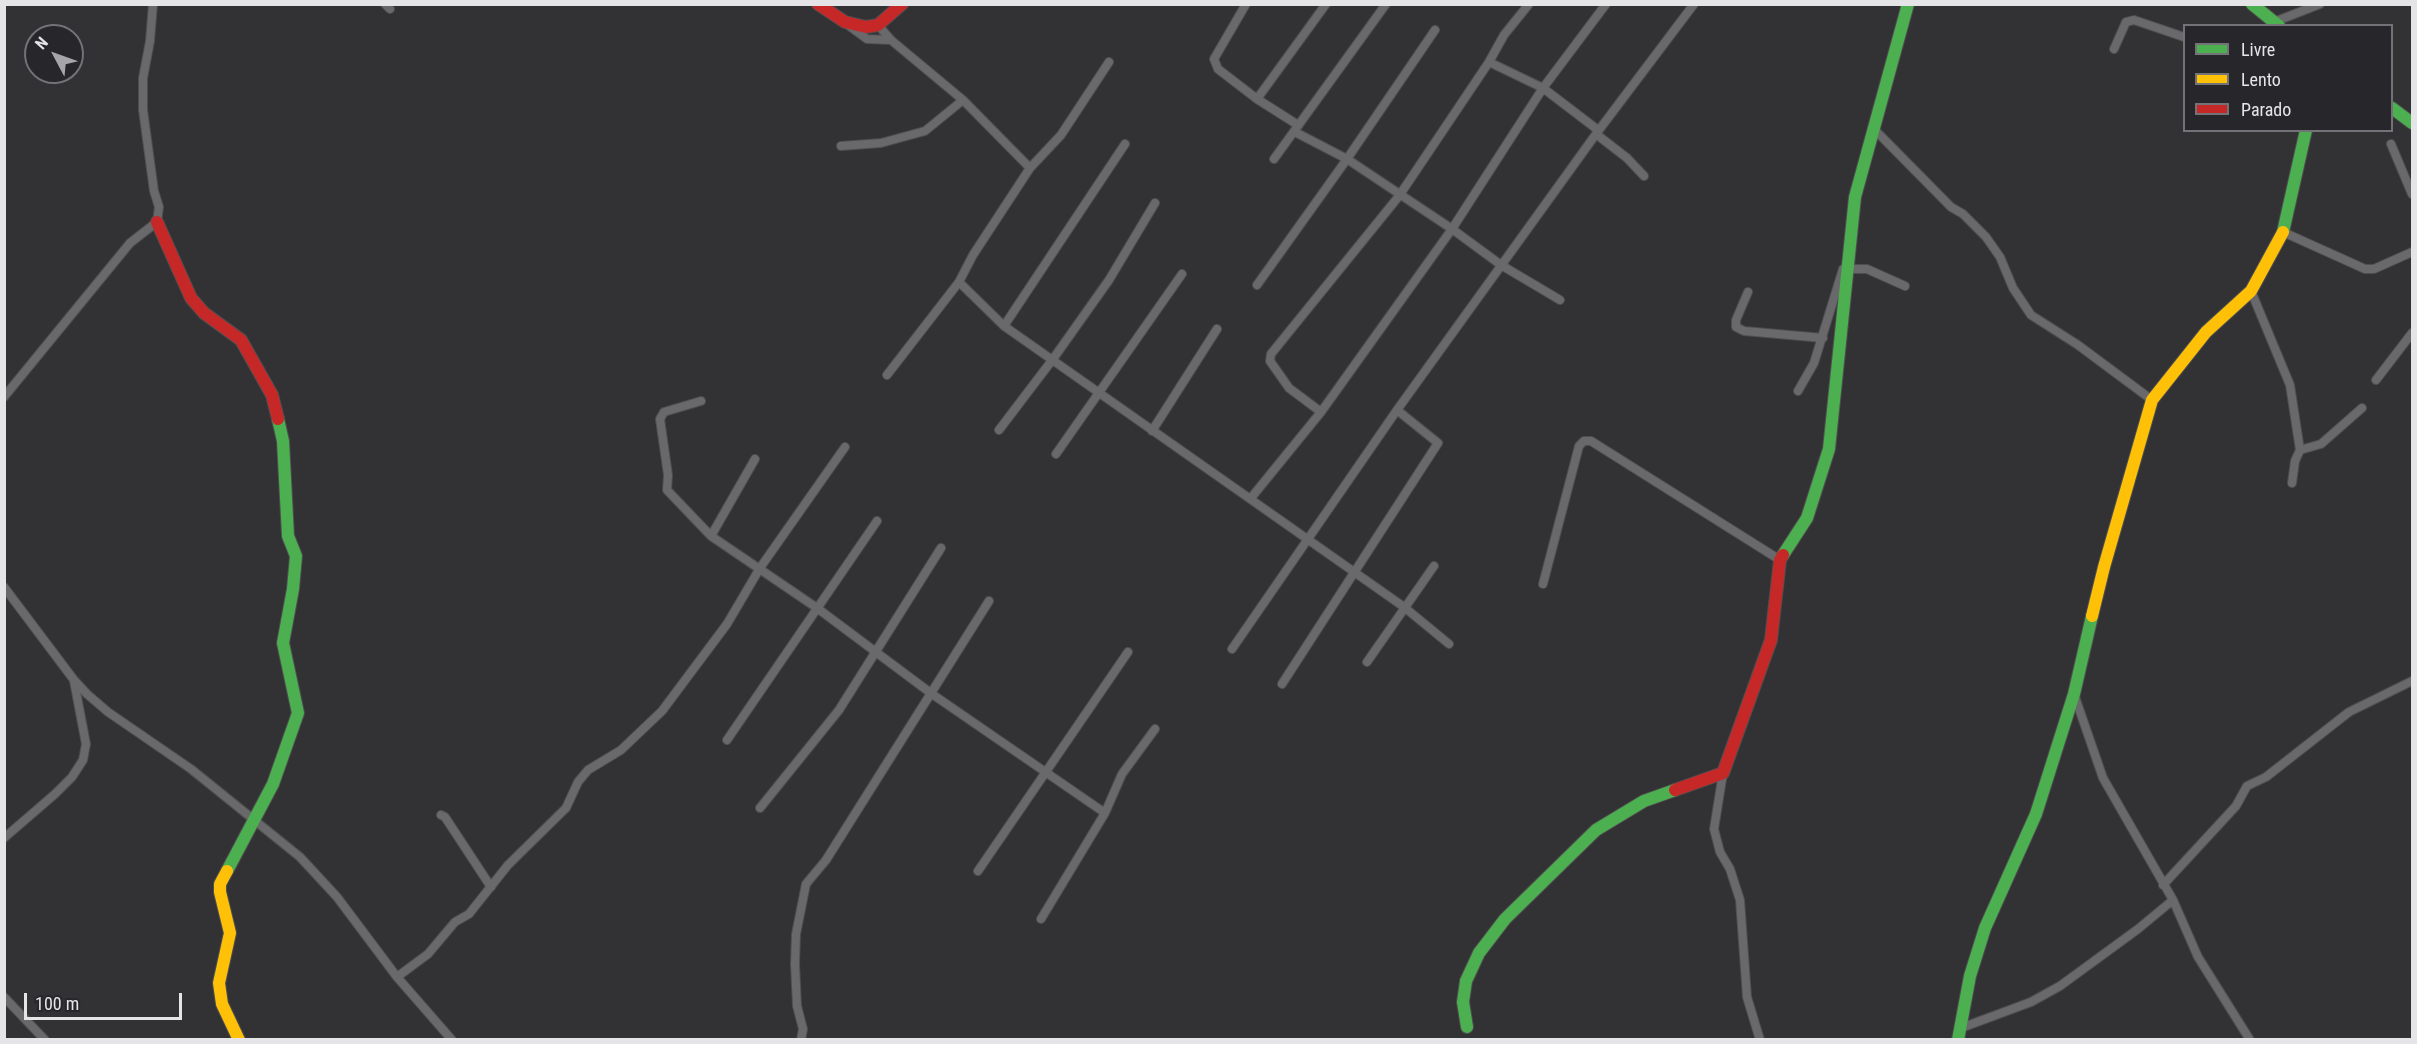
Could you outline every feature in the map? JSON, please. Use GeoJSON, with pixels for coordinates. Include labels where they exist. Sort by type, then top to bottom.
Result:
{"type":"FeatureCollection","features":[{"type":"Feature","properties":{"kind":"street"},"geometry":{"type":"LineString","coordinates":[[153,4],[144,78],[143,110],[154,191],[159,207],[157,222],[191,298],[204,313],[241,340],[272,395],[283,441],[288,536],[296,556],[293,589],[283,643],[298,713],[281,765],[255,821],[220,884],[230,933],[219,983],[220,993],[222,1004],[239,1040]]}},
{"type":"Feature","properties":{"kind":"street"},"geometry":{"type":"LineString","coordinates":[[818,4],[867,39],[891,40]]}},
{"type":"Feature","properties":{"kind":"street"},"geometry":{"type":"LineString","coordinates":[[845,22],[866,27],[878,25],[902,4]]}},
{"type":"Feature","properties":{"kind":"street"},"geometry":{"type":"LineString","coordinates":[[1246,4],[1214,60],[1218,69],[1297,129],[1347,159],[1399,196],[1452,229],[1501,265],[1560,300]]}},
{"type":"Feature","properties":{"kind":"street"},"geometry":{"type":"LineString","coordinates":[[1257,99],[1326,4]]}},
{"type":"Feature","properties":{"kind":"street"},"geometry":{"type":"LineString","coordinates":[[1274,159],[1386,4]]}},
{"type":"Feature","properties":{"kind":"street"},"geometry":{"type":"LineString","coordinates":[[1321,412],[1289,388],[1270,361],[1271,354],[1399,196],[1489,62],[1504,35],[1529,4]]}},
{"type":"Feature","properties":{"kind":"street"},"geometry":{"type":"LineString","coordinates":[[1251,498],[1321,412],[1452,229],[1543,88],[1606,4]]}},
{"type":"Feature","properties":{"kind":"street"},"geometry":{"type":"LineString","coordinates":[[1232,649],[1397,410],[1597,132],[1694,4]]}},
{"type":"Feature","properties":{"kind":"street"},"geometry":{"type":"LineString","coordinates":[[1760,1040],[1747,997],[1740,900],[1730,869],[1720,852],[1714,829],[1723,773],[1771,640],[1780,560],[1806,518],[1829,449],[1855,197],[1908,4]]}},
{"type":"Feature","properties":{"kind":"street"},"geometry":{"type":"LineString","coordinates":[[2252,4],[2277,24],[2320,4]]}},
{"type":"Feature","properties":{"kind":"street"},"geometry":{"type":"LineString","coordinates":[[2114,49],[2126,22],[2134,20],[2183,37]]}},
{"type":"Feature","properties":{"kind":"street"},"geometry":{"type":"LineString","coordinates":[[878,25],[891,40],[963,100],[1030,168]]}},
{"type":"Feature","properties":{"kind":"street"},"geometry":{"type":"LineString","coordinates":[[1257,285],[1435,30]]}},
{"type":"Feature","properties":{"kind":"street"},"geometry":{"type":"LineString","coordinates":[[887,375],[959,282],[973,255],[1030,168],[1061,135],[1109,62]]}},
{"type":"Feature","properties":{"kind":"street"},"geometry":{"type":"LineString","coordinates":[[1489,62],[1543,88],[1627,158],[1644,176]]}},
{"type":"Feature","properties":{"kind":"street"},"geometry":{"type":"LineString","coordinates":[[841,146],[881,143],[925,131],[963,100]]}},
{"type":"Feature","properties":{"kind":"street"},"geometry":{"type":"LineString","coordinates":[[2393,109],[2412,123]]}},
{"type":"Feature","properties":{"kind":"street"},"geometry":{"type":"LineString","coordinates":[[1873,128],[1951,207],[1963,214],[1986,237],[2000,257],[2013,288],[2031,315],[2078,345],[2152,400]]}},
{"type":"Feature","properties":{"kind":"street"},"geometry":{"type":"LineString","coordinates":[[1959,1034],[1970,976],[1985,928],[2036,813],[2074,694],[2104,567],[2152,400],[2206,332],[2251,291],[2283,232],[2306,132]]}},
{"type":"Feature","properties":{"kind":"street"},"geometry":{"type":"LineString","coordinates":[[1004,326],[1125,144]]}},
{"type":"Feature","properties":{"kind":"street"},"geometry":{"type":"LineString","coordinates":[[2391,144],[2412,194]]}},
{"type":"Feature","properties":{"kind":"street"},"geometry":{"type":"LineString","coordinates":[[999,430],[1053,359],[1108,280],[1155,204]]}},
{"type":"Feature","properties":{"kind":"street"},"geometry":{"type":"LineString","coordinates":[[4,397],[130,243],[157,222]]}},
{"type":"Feature","properties":{"kind":"street"},"geometry":{"type":"LineString","coordinates":[[2283,232],[2365,269],[2374,269],[2412,252]]}},
{"type":"Feature","properties":{"kind":"street"},"geometry":{"type":"LineString","coordinates":[[1798,391],[1808,377],[1823,338],[1840,273],[1847,268],[1867,269],[1905,286]]}},
{"type":"Feature","properties":{"kind":"street"},"geometry":{"type":"LineString","coordinates":[[1056,454],[1182,274]]}},
{"type":"Feature","properties":{"kind":"street"},"geometry":{"type":"LineString","coordinates":[[959,282],[1004,326],[1404,607],[1449,644]]}},
{"type":"Feature","properties":{"kind":"street"},"geometry":{"type":"LineString","coordinates":[[2251,291],[2290,385],[2300,450],[2295,461],[2292,483]]}},
{"type":"Feature","properties":{"kind":"street"},"geometry":{"type":"LineString","coordinates":[[1748,292],[1736,320],[1736,327],[1744,331],[1823,338]]}},
{"type":"Feature","properties":{"kind":"street"},"geometry":{"type":"LineString","coordinates":[[1152,431],[1217,329]]}},
{"type":"Feature","properties":{"kind":"street"},"geometry":{"type":"LineString","coordinates":[[2376,380],[2412,333]]}},
{"type":"Feature","properties":{"kind":"street"},"geometry":{"type":"LineString","coordinates":[[702,401],[664,412],[660,419],[668,475],[667,490],[711,536],[817,608],[932,694],[1105,813]]}},
{"type":"Feature","properties":{"kind":"street"},"geometry":{"type":"LineString","coordinates":[[2300,450],[2321,444],[2362,408]]}},
{"type":"Feature","properties":{"kind":"street"},"geometry":{"type":"LineString","coordinates":[[1282,684],[1438,443],[1397,410]]}},
{"type":"Feature","properties":{"kind":"street"},"geometry":{"type":"LineString","coordinates":[[1543,584],[1579,446],[1584,441],[1591,441],[1780,560]]}},
{"type":"Feature","properties":{"kind":"street"},"geometry":{"type":"LineString","coordinates":[[397,977],[428,954],[455,922],[469,914],[508,865],[566,808],[578,782],[588,771],[621,750],[662,711],[727,624],[760,568],[845,447]]}},
{"type":"Feature","properties":{"kind":"street"},"geometry":{"type":"LineString","coordinates":[[711,536],[755,459]]}},
{"type":"Feature","properties":{"kind":"street"},"geometry":{"type":"LineString","coordinates":[[727,740],[877,522]]}},
{"type":"Feature","properties":{"kind":"street"},"geometry":{"type":"LineString","coordinates":[[760,808],[838,710],[941,548]]}},
{"type":"Feature","properties":{"kind":"street"},"geometry":{"type":"LineString","coordinates":[[1367,662],[1434,566]]}},
{"type":"Feature","properties":{"kind":"street"},"geometry":{"type":"LineString","coordinates":[[4,587],[74,680],[108,712],[191,769],[300,857],[337,897],[397,977],[452,1040]]}},
{"type":"Feature","properties":{"kind":"street"},"geometry":{"type":"LineString","coordinates":[[801,1040],[803,1029],[797,1006],[795,964],[796,934],[806,884],[825,860],[989,601]]}},
{"type":"Feature","properties":{"kind":"street"},"geometry":{"type":"LineString","coordinates":[[978,871],[1128,652]]}},
{"type":"Feature","properties":{"kind":"street"},"geometry":{"type":"LineString","coordinates":[[4,838],[61,789],[72,777],[82,760],[87,744],[74,680]]}},
{"type":"Feature","properties":{"kind":"street"},"geometry":{"type":"LineString","coordinates":[[2163,885],[2236,806],[2247,786],[2266,777],[2349,712],[2412,681]]}},
{"type":"Feature","properties":{"kind":"street"},"geometry":{"type":"LineString","coordinates":[[2074,694],[2103,778],[2173,900],[2198,957],[2250,1040]]}},
{"type":"Feature","properties":{"kind":"street"},"geometry":{"type":"LineString","coordinates":[[1041,919],[1105,813],[1122,774],[1155,729]]}},
{"type":"Feature","properties":{"kind":"street"},"geometry":{"type":"LineString","coordinates":[[1467,1027],[1463,1002],[1466,981],[1479,953],[1505,919],[1541,883],[1596,830],[1644,801],[1723,773]]}},
{"type":"Feature","properties":{"kind":"street"},"geometry":{"type":"LineString","coordinates":[[441,815],[492,887]]}},
{"type":"Feature","properties":{"kind":"street"},"geometry":{"type":"LineString","coordinates":[[1959,1034],[2031,1002],[2060,986],[2173,900]]}},
{"type":"Feature","properties":{"kind":"street"},"geometry":{"type":"LineString","coordinates":[[4,997],[45,1040]]}},
{"type":"Feature","properties":{"kind":"traffic: fast"},"geometry":{"type":"LineString","coordinates":[[1783,555],[1807,518],[1829,449],[1855,197],[1908,4]]}},
{"type":"Feature","properties":{"kind":"traffic: fast"},"geometry":{"type":"LineString","coordinates":[[2252,4],[2277,24]]}},
{"type":"Feature","properties":{"kind":"traffic: fast"},"geometry":{"type":"LineString","coordinates":[[2393,109],[2412,123]]}},
{"type":"Feature","properties":{"kind":"traffic: fast"},"geometry":{"type":"LineString","coordinates":[[2283,232],[2306,132]]}},
{"type":"Feature","properties":{"kind":"traffic: fast"},"geometry":{"type":"LineString","coordinates":[[227,871],[273,784],[298,713],[283,643],[293,589],[296,556],[288,536],[283,441],[278,419]]}},
{"type":"Feature","properties":{"kind":"traffic: fast"},"geometry":{"type":"LineString","coordinates":[[1958,1040],[1970,976],[1985,928],[2036,814],[2074,694],[2092,616]]}},
{"type":"Feature","properties":{"kind":"traffic: fast"},"geometry":{"type":"LineString","coordinates":[[1467,1027],[1463,1002],[1466,981],[1479,953],[1505,919],[1596,830],[1644,801],[1675,790]]}},
{"type":"Feature","properties":{"kind":"traffic: slow"},"geometry":{"type":"LineString","coordinates":[[2092,616],[2152,400],[2206,332],[2251,291],[2283,232]]}},
{"type":"Feature","properties":{"kind":"traffic: slow"},"geometry":{"type":"LineString","coordinates":[[227,871],[220,884],[220,892],[230,933],[219,983],[222,1004],[239,1040]]}},
{"type":"Feature","properties":{"kind":"traffic: jam"},"geometry":{"type":"LineString","coordinates":[[818,4],[845,22],[866,27],[878,25],[902,4]]}},
{"type":"Feature","properties":{"kind":"traffic: jam"},"geometry":{"type":"LineString","coordinates":[[157,222],[191,298],[204,313],[241,340],[272,395],[278,419]]}},
{"type":"Feature","properties":{"kind":"traffic: jam"},"geometry":{"type":"LineString","coordinates":[[1675,790],[1723,773],[1771,640],[1780,560],[1783,555]]}}]}
